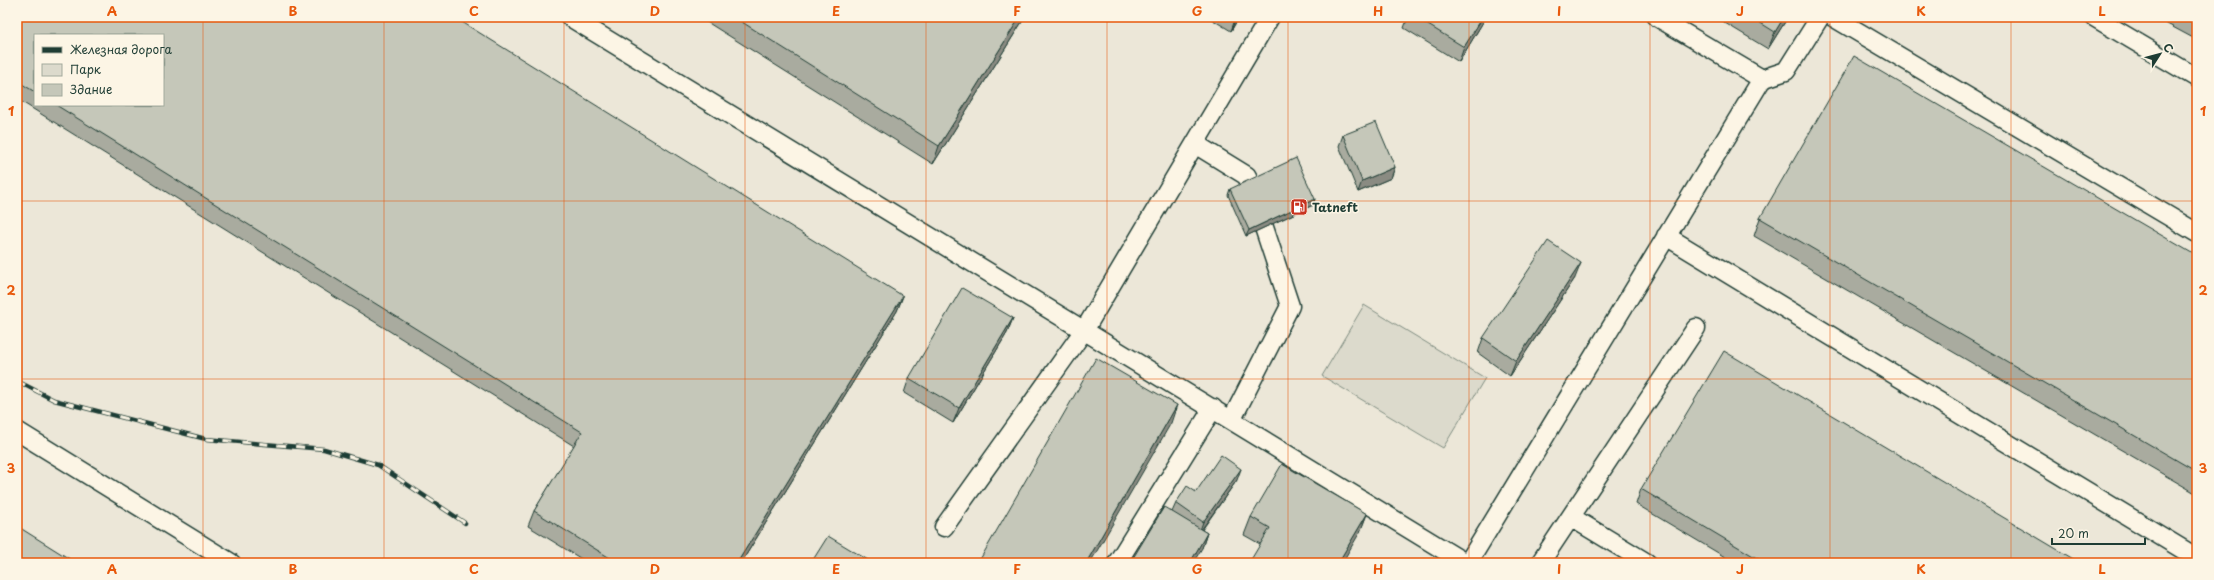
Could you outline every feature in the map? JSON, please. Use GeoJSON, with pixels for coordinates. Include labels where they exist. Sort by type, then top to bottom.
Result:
{"type":"FeatureCollection","features":[{"type":"Feature","properties":{"kind":"lane"},"geometry":{"type":"LineString","coordinates":[[570,17],[1085,329],[1467,563],[1762,79],[1786,70],[1820,17]]}},
{"type":"Feature","properties":{"kind":"lane"},"geometry":{"type":"LineString","coordinates":[[944,527],[1085,329],[1270,17]]}},
{"type":"Feature","properties":{"kind":"lane"},"geometry":{"type":"LineString","coordinates":[[1657,17],[1762,79]]}},
{"type":"Feature","properties":{"kind":"lane"},"geometry":{"type":"LineString","coordinates":[[1833,17],[2197,233]]}},
{"type":"Feature","properties":{"kind":"lane"},"geometry":{"type":"LineString","coordinates":[[2094,17],[2197,78]]}},
{"type":"Feature","properties":{"kind":"lane"},"geometry":{"type":"LineString","coordinates":[[1195,144],[1247,176],[1290,306],[1232,419]]}},
{"type":"Feature","properties":{"kind":"lane"},"geometry":{"type":"LineString","coordinates":[[1666,236],[2197,558]]}},
{"type":"Feature","properties":{"kind":"lane"},"geometry":{"type":"LineString","coordinates":[[1540,563],[1696,328]]}},
{"type":"Feature","properties":{"kind":"lane"},"geometry":{"type":"LineString","coordinates":[[1117,563],[1213,408]]}},
{"type":"Feature","properties":{"kind":"lane"},"geometry":{"type":"LineString","coordinates":[[17,431],[231,563]]}},
{"type":"Feature","properties":{"kind":"lane"},"geometry":{"type":"LineString","coordinates":[[1571,517],[1647,563]]}},
{"type":"Feature","properties":{"kind":"shaded area"},"geometry":{"type":"Polygon","coordinates":[[[17,17],[2197,17],[2197,563],[17,563],[17,17]]]}},
{"type":"Feature","properties":{"kind":"green space"},"geometry":{"type":"Polygon","coordinates":[[[1364,305],[1485,378],[1443,448],[1322,376],[1364,305]]]}},
{"type":"Feature","properties":{"kind":"building"},"geometry":{"type":"Polygon","coordinates":[[[17,17],[454,17],[903,296],[737,563],[618,563],[534,511],[582,432],[58,106],[164,106],[164,34],[34,34],[34,91],[17,81],[17,17]]]}},
{"type":"Feature","properties":{"kind":"building"},"geometry":{"type":"Polygon","coordinates":[[[734,17],[1020,17],[939,146],[734,17]]]}},
{"type":"Feature","properties":{"kind":"building"},"geometry":{"type":"Polygon","coordinates":[[[1415,17],[1483,17],[1464,47],[1415,17]]]}},
{"type":"Feature","properties":{"kind":"building"},"geometry":{"type":"Polygon","coordinates":[[[1751,17],[1784,17],[1775,32],[1751,17]]]}},
{"type":"Feature","properties":{"kind":"building"},"geometry":{"type":"Polygon","coordinates":[[[1854,56],[2197,256],[2197,472],[1760,218],[1854,56]]]}},
{"type":"Feature","properties":{"kind":"building"},"geometry":{"type":"Polygon","coordinates":[[[1376,122],[1395,167],[1362,181],[1343,135],[1376,122]]]}},
{"type":"Feature","properties":{"kind":"building"},"geometry":{"type":"Polygon","coordinates":[[[1296,158],[1315,199],[1249,230],[1230,189],[1296,158]]]}},
{"type":"Feature","properties":{"kind":"building"},"geometry":{"type":"Polygon","coordinates":[[[1548,241],[1581,263],[1516,361],[1483,338],[1548,241]]]}},
{"type":"Feature","properties":{"kind":"building"},"geometry":{"type":"Polygon","coordinates":[[[962,288],[1013,318],[959,408],[909,378],[962,288]]]}},
{"type":"Feature","properties":{"kind":"building"},"geometry":{"type":"Polygon","coordinates":[[[1724,351],[2080,563],[1765,563],[1641,489],[1724,351]]]}},
{"type":"Feature","properties":{"kind":"building"},"geometry":{"type":"Polygon","coordinates":[[[1096,358],[1177,405],[1086,563],[978,563],[1096,358]]]}},
{"type":"Feature","properties":{"kind":"building"},"geometry":{"type":"Polygon","coordinates":[[[1221,455],[1241,469],[1203,522],[1176,503],[1187,486],[1196,492],[1221,455]]]}},
{"type":"Feature","properties":{"kind":"building"},"geometry":{"type":"Polygon","coordinates":[[[1282,464],[1367,514],[1338,563],[1249,563],[1270,528],[1251,517],[1282,464]]]}},
{"type":"Feature","properties":{"kind":"building"},"geometry":{"type":"Polygon","coordinates":[[[1164,507],[1207,533],[1190,563],[1130,563],[1164,507]]]}},
{"type":"Feature","properties":{"kind":"building"},"geometry":{"type":"Polygon","coordinates":[[[17,526],[76,563],[17,563],[17,526]]]}},
{"type":"Feature","properties":{"kind":"building"},"geometry":{"type":"Polygon","coordinates":[[[828,536],[873,563],[811,563],[828,536]]]}},
{"type":"Feature","properties":{"kind":"railway"},"geometry":{"type":"LineString","coordinates":[[17,381],[54,400],[206,439],[324,449],[378,465],[465,523]]}},
{"type":"Feature","properties":{"kind":"place","name":"Tatneft"},"geometry":{"type":"Point","coordinates":[1299,207]}}]}
